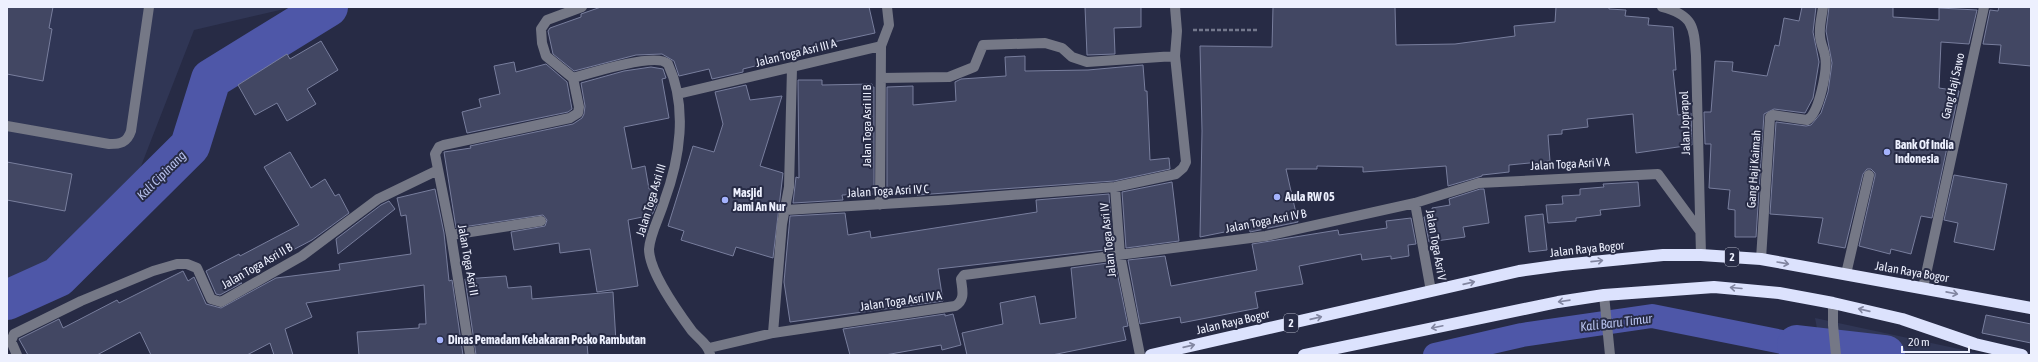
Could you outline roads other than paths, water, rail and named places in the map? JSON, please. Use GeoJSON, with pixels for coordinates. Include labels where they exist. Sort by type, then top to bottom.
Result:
{"type":"FeatureCollection","features":[{"type":"Feature","properties":{"kind":"highway","name":"Jalan Raya Bogor"},"geometry":{"type":"LineString","coordinates":[[1151,355],[1519,271],[1562,265],[1663,255],[1701,255],[1761,259],[2031,308]]}},
{"type":"Feature","properties":{"kind":"highway"},"geometry":{"type":"LineString","coordinates":[[1304,355],[1558,302],[1605,301],[1693,287],[1724,287],[1778,293],[1833,303],[1902,319],[1975,344],[2022,355]]}},
{"type":"Feature","properties":{"kind":"street"},"geometry":{"type":"LineString","coordinates":[[7,126],[109,144],[119,144],[126,140],[131,131],[149,7]]}},
{"type":"Feature","properties":{"kind":"street"},"geometry":{"type":"LineString","coordinates":[[573,78],[546,56],[542,44],[541,29],[547,20],[582,7]]}},
{"type":"Feature","properties":{"kind":"street"},"geometry":{"type":"LineString","coordinates":[[881,46],[889,25],[887,7]]}},
{"type":"Feature","properties":{"kind":"street","name":"Jalan Toga Asri IV"},"geometry":{"type":"LineString","coordinates":[[1140,355],[1120,255],[1115,187],[1176,174],[1186,162],[1175,56],[1177,31],[1175,7]]}},
{"type":"Feature","properties":{"kind":"street","name":"Jalan Joprapol"},"geometry":{"type":"LineString","coordinates":[[1662,7],[1680,14],[1688,21],[1694,30],[1697,86],[1701,255]]}},
{"type":"Feature","properties":{"kind":"street","name":"Gang Haji Kaimah"},"geometry":{"type":"LineString","coordinates":[[1761,259],[1770,117],[1773,115],[1807,120],[1811,118],[1818,104],[1826,69],[1825,56],[1820,44],[1823,7]]}},
{"type":"Feature","properties":{"kind":"street","name":"Gang Haji Sawo"},"geometry":{"type":"LineString","coordinates":[[1923,288],[1984,7]]}},
{"type":"Feature","properties":{"kind":"street"},"geometry":{"type":"LineString","coordinates":[[880,78],[949,77],[974,67],[984,45],[1045,43],[1062,48],[1072,57],[1087,62],[1175,56]]}},
{"type":"Feature","properties":{"kind":"street","name":"Jalan Toga Asri III A"},"geometry":{"type":"LineString","coordinates":[[678,94],[881,46]]}},
{"type":"Feature","properties":{"kind":"street","name":"Jalan Toga Asri III B"},"geometry":{"type":"LineString","coordinates":[[880,205],[881,46]]}},
{"type":"Feature","properties":{"kind":"street","name":"Jalan Toga Asri III"},"geometry":{"type":"LineString","coordinates":[[573,78],[625,65],[663,60],[669,66],[678,94],[680,116],[677,157],[673,178],[649,249],[652,266],[662,285],[692,330],[710,352]]}},
{"type":"Feature","properties":{"kind":"street"},"geometry":{"type":"LineString","coordinates":[[773,333],[782,224],[786,210],[789,187],[792,68]]}},
{"type":"Feature","properties":{"kind":"street","name":"Jalan Toga Asri II"},"geometry":{"type":"LineString","coordinates":[[470,355],[451,235],[435,154],[439,147],[444,144],[575,116],[579,107],[573,78]]}},
{"type":"Feature","properties":{"kind":"street","name":"Jalan Toga Asri II B"},"geometry":{"type":"LineString","coordinates":[[17,355],[11,341],[14,334],[81,301],[153,270],[177,264],[187,264],[197,268],[211,299],[220,302],[302,256],[378,199],[438,170]]}},
{"type":"Feature","properties":{"kind":"street","name":"Jalan Toga Asri V A"},"geometry":{"type":"LineString","coordinates":[[1415,203],[1479,183],[1656,174],[1662,177],[1700,230]]}},
{"type":"Feature","properties":{"kind":"street"},"geometry":{"type":"LineString","coordinates":[[1846,274],[1869,175]]}},
{"type":"Feature","properties":{"kind":"street","name":"Jalan Toga Asri IV C"},"geometry":{"type":"LineString","coordinates":[[786,210],[880,205],[1115,187]]}},
{"type":"Feature","properties":{"kind":"street","name":"Jalan Toga Asri IV B"},"geometry":{"type":"LineString","coordinates":[[1120,255],[1266,236],[1415,203]]}},
{"type":"Feature","properties":{"kind":"street","name":"Jalan Toga Asri V"},"geometry":{"type":"LineString","coordinates":[[1415,203],[1431,291]]}},
{"type":"Feature","properties":{"kind":"street"},"geometry":{"type":"LineString","coordinates":[[451,235],[541,221]]}},
{"type":"Feature","properties":{"kind":"street","name":"Jalan Toga Asri IV A"},"geometry":{"type":"LineString","coordinates":[[710,352],[773,333],[955,306],[959,304],[963,297],[961,279],[964,275],[1120,255]]}},
{"type":"Feature","properties":{"kind":"street"},"geometry":{"type":"LineString","coordinates":[[1605,301],[1610,355]]}},
{"type":"Feature","properties":{"kind":"street"},"geometry":{"type":"LineString","coordinates":[[1833,303],[1833,325],[1836,355]]}},
{"type":"Feature","properties":{"kind":"waterway","name":"Kali Cipinang"},"geometry":{"type":"LineString","coordinates":[[7,300],[58,277],[190,146],[211,79],[328,7]]}},
{"type":"Feature","properties":{"kind":"waterway","name":"Kali Baru Timur"},"geometry":{"type":"LineString","coordinates":[[1435,355],[1522,335],[1652,316],[1797,345]]}},
{"type":"Feature","properties":{"kind":"waterway"},"geometry":{"type":"LineString","coordinates":[[1797,345],[1885,355]]}},
{"type":"Feature","properties":{"kind":"place","name":"Bank Of India Indonesia"},"geometry":{"type":"Point","coordinates":[1887,152]}},
{"type":"Feature","properties":{"kind":"place","name":"Aula RW 05"},"geometry":{"type":"Point","coordinates":[1277,197]}},
{"type":"Feature","properties":{"kind":"place","name":"Masjid Jami An Nur"},"geometry":{"type":"Point","coordinates":[725,200]}},
{"type":"Feature","properties":{"kind":"place","name":"Dinas Pemadam Kebakaran Posko Rambutan"},"geometry":{"type":"Point","coordinates":[440,340]}}]}
